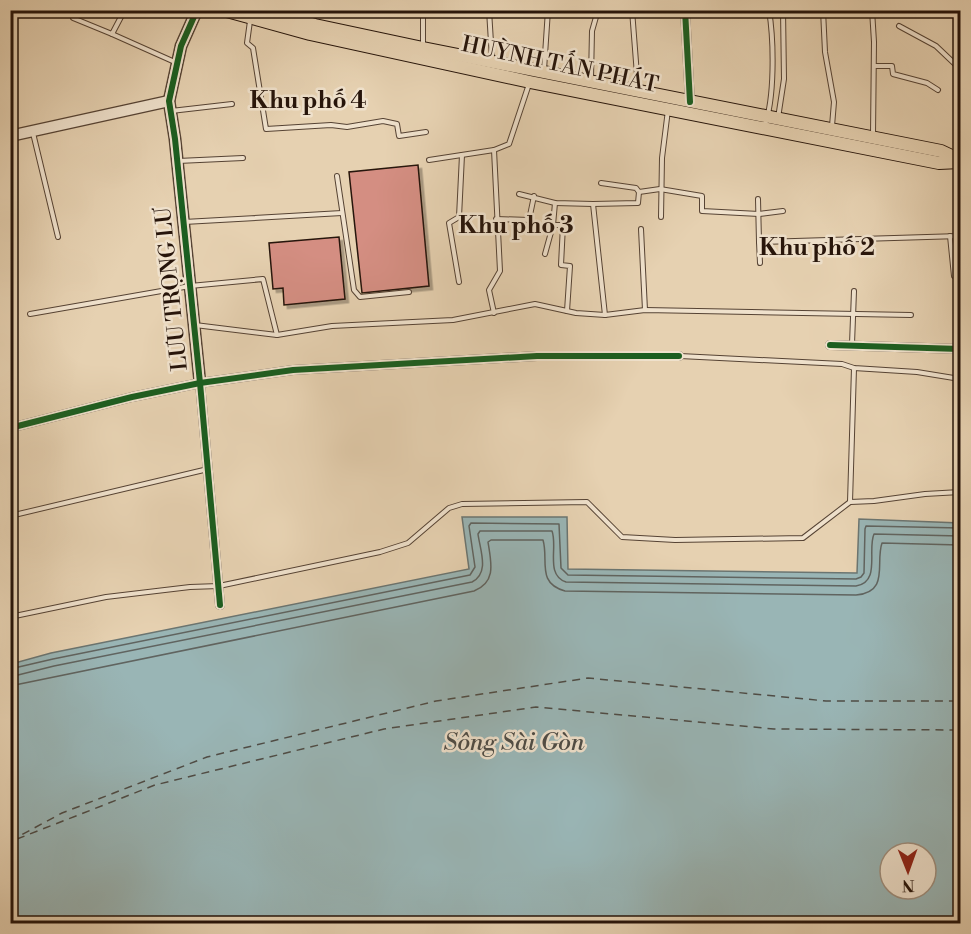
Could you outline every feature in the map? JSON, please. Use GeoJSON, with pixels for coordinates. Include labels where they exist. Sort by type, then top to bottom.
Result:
{"type":"FeatureCollection","features":[{"type":"Feature","properties":{"kind":"main road","name":"HUỲNH TẤN PHÁT"},"geometry":{"type":"LineString","coordinates":[[223,10],[310,34],[638,91],[663,102],[690,102],[771,124],[832,129],[941,151],[960,161]]}},
{"type":"Feature","properties":{"kind":"main road","name":"HUỲNH TẤN PHÁT"},"geometry":{"type":"LineString","coordinates":[[264,10],[315,25],[423,48],[492,67],[530,82],[663,102],[771,124],[939,163],[960,161]]}},
{"type":"Feature","properties":{"kind":"street","name":"LƯU TRỌNG LƯ"},"geometry":{"type":"LineString","coordinates":[[197,10],[181,46],[169,106],[194,324],[220,604]]}},
{"type":"Feature","properties":{"kind":"street"},"geometry":{"type":"LineString","coordinates":[[685,10],[690,102]]}},
{"type":"Feature","properties":{"kind":"street"},"geometry":{"type":"LineString","coordinates":[[10,136],[169,106]]}},
{"type":"Feature","properties":{"kind":"street"},"geometry":{"type":"LineString","coordinates":[[830,345],[960,350]]}},
{"type":"Feature","properties":{"kind":"street"},"geometry":{"type":"LineString","coordinates":[[10,428],[132,397],[200,383],[293,370],[525,356],[679,356]]}},
{"type":"Feature","properties":{"kind":"lane"},"geometry":{"type":"LineString","coordinates":[[423,10],[423,48]]}},
{"type":"Feature","properties":{"kind":"lane"},"geometry":{"type":"LineString","coordinates":[[489,10],[492,67]]}},
{"type":"Feature","properties":{"kind":"lane"},"geometry":{"type":"LineString","coordinates":[[544,73],[548,10]]}},
{"type":"Feature","properties":{"kind":"lane"},"geometry":{"type":"LineString","coordinates":[[591,82],[592,31],[598,10]]}},
{"type":"Feature","properties":{"kind":"lane"},"geometry":{"type":"LineString","coordinates":[[632,10],[638,91]]}},
{"type":"Feature","properties":{"kind":"lane"},"geometry":{"type":"LineString","coordinates":[[769,10],[771,124]]}},
{"type":"Feature","properties":{"kind":"lane"},"geometry":{"type":"LineString","coordinates":[[771,124],[784,79],[783,10]]}},
{"type":"Feature","properties":{"kind":"lane"},"geometry":{"type":"LineString","coordinates":[[824,10],[825,52],[834,102],[832,129]]}},
{"type":"Feature","properties":{"kind":"lane"},"geometry":{"type":"LineString","coordinates":[[872,10],[873,138]]}},
{"type":"Feature","properties":{"kind":"lane"},"geometry":{"type":"LineString","coordinates":[[112,34],[122,15]]}},
{"type":"Feature","properties":{"kind":"lane"},"geometry":{"type":"LineString","coordinates":[[243,15],[247,43],[253,48],[266,129],[331,125],[347,127],[384,120],[397,124],[399,136],[426,132]]}},
{"type":"Feature","properties":{"kind":"lane"},"geometry":{"type":"LineString","coordinates":[[73,18],[177,64]]}},
{"type":"Feature","properties":{"kind":"lane"},"geometry":{"type":"LineString","coordinates":[[899,26],[936,46],[956,65],[960,65]]}},
{"type":"Feature","properties":{"kind":"lane"},"geometry":{"type":"LineString","coordinates":[[874,66],[892,66],[893,74],[927,83],[938,90]]}},
{"type":"Feature","properties":{"kind":"lane"},"geometry":{"type":"LineString","coordinates":[[429,160],[495,150],[509,144],[530,82]]}},
{"type":"Feature","properties":{"kind":"lane"},"geometry":{"type":"LineString","coordinates":[[661,217],[663,102]]}},
{"type":"Feature","properties":{"kind":"lane"},"geometry":{"type":"LineString","coordinates":[[169,106],[232,104]]}},
{"type":"Feature","properties":{"kind":"lane"},"geometry":{"type":"LineString","coordinates":[[32,132],[58,237]]}},
{"type":"Feature","properties":{"kind":"lane"},"geometry":{"type":"LineString","coordinates":[[494,313],[489,290],[500,271],[496,219],[495,150]]}},
{"type":"Feature","properties":{"kind":"lane"},"geometry":{"type":"LineString","coordinates":[[459,282],[449,223],[459,217],[462,155]]}},
{"type":"Feature","properties":{"kind":"lane"},"geometry":{"type":"LineString","coordinates":[[177,161],[243,158]]}},
{"type":"Feature","properties":{"kind":"lane"},"geometry":{"type":"LineString","coordinates":[[337,176],[354,290],[357,295],[360,297],[409,292]]}},
{"type":"Feature","properties":{"kind":"lane"},"geometry":{"type":"LineString","coordinates":[[519,194],[555,202],[638,203],[639,192],[636,188],[601,183]]}},
{"type":"Feature","properties":{"kind":"lane"},"geometry":{"type":"LineString","coordinates":[[639,192],[660,189],[702,196],[702,211],[759,214],[783,211]]}},
{"type":"Feature","properties":{"kind":"lane"},"geometry":{"type":"LineString","coordinates":[[496,219],[529,220],[534,196]]}},
{"type":"Feature","properties":{"kind":"lane"},"geometry":{"type":"LineString","coordinates":[[758,199],[760,263]]}},
{"type":"Feature","properties":{"kind":"lane"},"geometry":{"type":"LineString","coordinates":[[545,254],[553,225],[555,202]]}},
{"type":"Feature","properties":{"kind":"lane"},"geometry":{"type":"LineString","coordinates":[[593,204],[605,315]]}},
{"type":"Feature","properties":{"kind":"lane"},"geometry":{"type":"LineString","coordinates":[[183,222],[342,213]]}},
{"type":"Feature","properties":{"kind":"lane"},"geometry":{"type":"LineString","coordinates":[[553,225],[563,225],[561,265],[570,266],[567,311]]}},
{"type":"Feature","properties":{"kind":"lane"},"geometry":{"type":"LineString","coordinates":[[641,229],[645,310]]}},
{"type":"Feature","properties":{"kind":"lane"},"geometry":{"type":"LineString","coordinates":[[950,236],[954,276]]}},
{"type":"Feature","properties":{"kind":"lane"},"geometry":{"type":"LineString","coordinates":[[759,242],[960,236]]}},
{"type":"Feature","properties":{"kind":"lane"},"geometry":{"type":"LineString","coordinates":[[30,314],[190,286],[262,279],[278,335]]}},
{"type":"Feature","properties":{"kind":"lane"},"geometry":{"type":"LineString","coordinates":[[852,345],[854,291]]}},
{"type":"Feature","properties":{"kind":"lane"},"geometry":{"type":"LineString","coordinates":[[194,324],[278,335],[332,326],[453,320],[535,304],[567,311],[605,315],[645,310],[911,315]]}},
{"type":"Feature","properties":{"kind":"lane"},"geometry":{"type":"LineString","coordinates":[[679,356],[842,364],[854,368],[917,372],[960,379]]}},
{"type":"Feature","properties":{"kind":"lane"},"geometry":{"type":"LineString","coordinates":[[850,502],[854,368]]}},
{"type":"Feature","properties":{"kind":"lane"},"geometry":{"type":"LineString","coordinates":[[10,516],[208,469]]}},
{"type":"Feature","properties":{"kind":"lane"},"geometry":{"type":"LineString","coordinates":[[10,617],[106,597],[190,587],[219,586],[380,552],[408,543],[449,508],[462,504],[587,502],[622,537],[675,540],[803,538],[850,502],[960,492]]}},
{"type":"Feature","properties":{"kind":"water","name":"Sông Sài Gòn"},"geometry":{"type":"Polygon","coordinates":[[[462,517],[567,517],[568,569],[857,573],[859,519],[960,523],[960,923],[11,923],[11,664],[51,653],[469,569],[462,517]]]}},
{"type":"Feature","properties":{"kind":"building"},"geometry":{"type":"Polygon","coordinates":[[[418,165],[429,286],[362,293],[349,172],[418,165]]]}},
{"type":"Feature","properties":{"kind":"building"},"geometry":{"type":"Polygon","coordinates":[[[339,237],[345,299],[284,305],[283,288],[273,289],[269,243],[339,237]]]}},
{"type":"Feature","properties":{"kind":"ferry route"},"geometry":{"type":"LineString","coordinates":[[10,841],[62,813],[207,757],[436,701],[588,678],[826,701],[960,701]]}},
{"type":"Feature","properties":{"kind":"ferry route"},"geometry":{"type":"LineString","coordinates":[[17,839],[155,785],[384,729],[536,707],[774,729],[960,730]]}},
{"type":"Feature","properties":{"kind":"cycle path"},"geometry":{"type":"LineString","coordinates":[[197,10],[181,46],[169,101],[175,139],[200,383],[220,605]]}},
{"type":"Feature","properties":{"kind":"cycle path"},"geometry":{"type":"LineString","coordinates":[[685,10],[690,102]]}},
{"type":"Feature","properties":{"kind":"cycle path"},"geometry":{"type":"LineString","coordinates":[[830,345],[960,349]]}},
{"type":"Feature","properties":{"kind":"cycle path"},"geometry":{"type":"LineString","coordinates":[[10,428],[132,397],[200,383],[293,370],[537,356],[679,356]]}},
{"type":"Feature","properties":{"kind":"district","name":"Khu phố 4"},"geometry":{"type":"Point","coordinates":[308,101]}},
{"type":"Feature","properties":{"kind":"district","name":"Khu phố 3"},"geometry":{"type":"Point","coordinates":[516,226]}},
{"type":"Feature","properties":{"kind":"district","name":"Khu phố 2"},"geometry":{"type":"Point","coordinates":[817,248]}}]}
